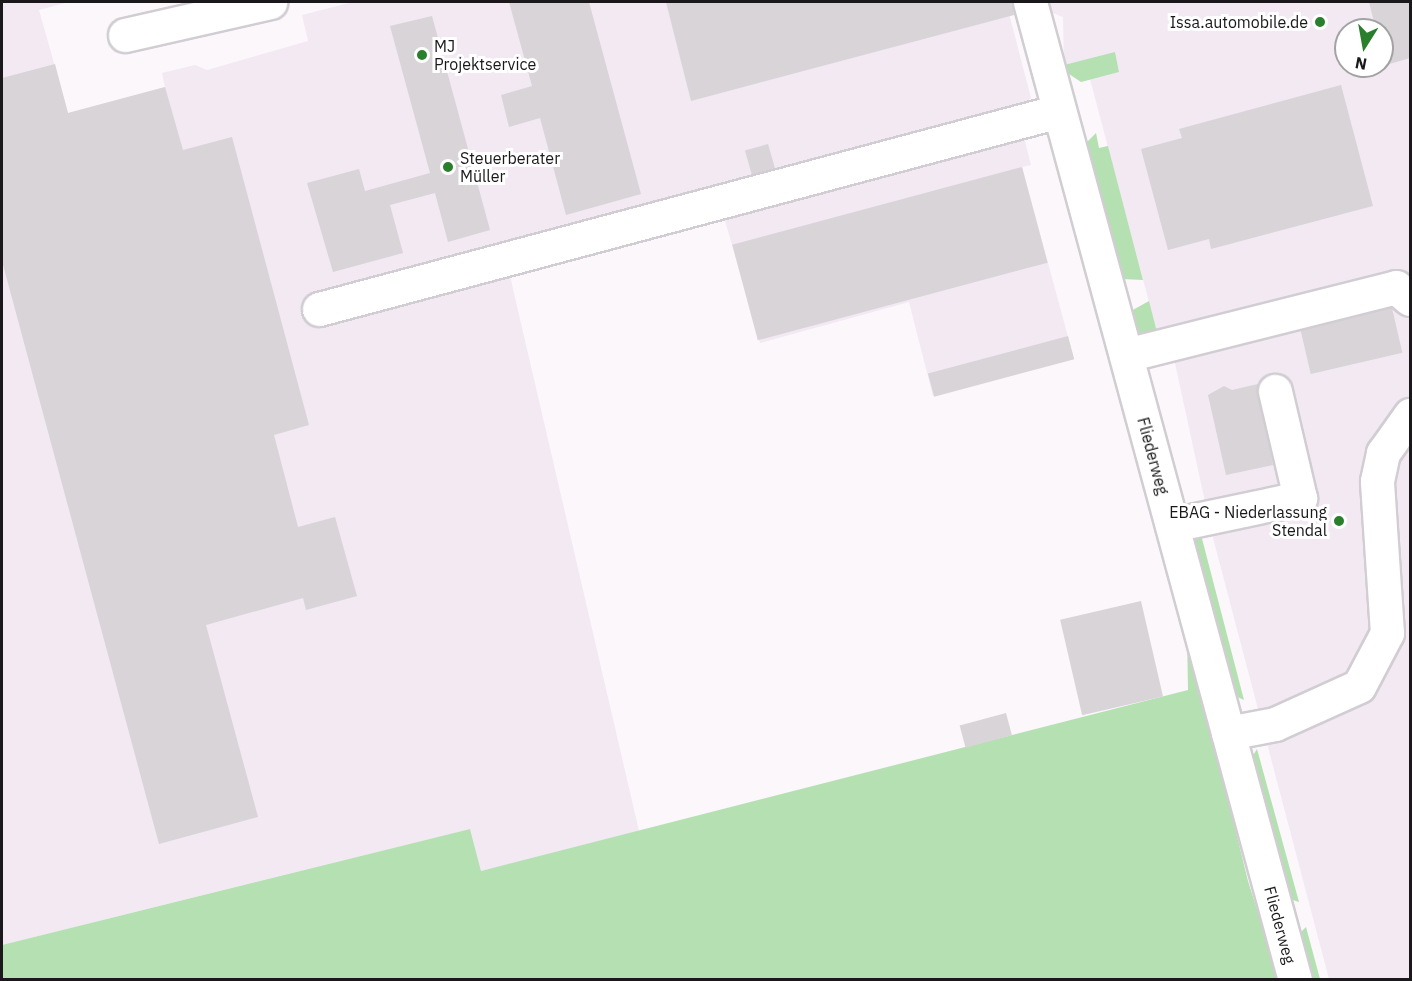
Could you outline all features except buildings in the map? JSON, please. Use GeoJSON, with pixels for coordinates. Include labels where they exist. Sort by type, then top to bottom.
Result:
{"type":"FeatureCollection","features":[{"type":"Feature","properties":{"kind":"street"},"geometry":{"type":"LineString","coordinates":[[125,35],[270,2]]}},
{"type":"Feature","properties":{"kind":"street","name":"Fliederweg"},"geometry":{"type":"LineString","coordinates":[[1030,2],[1295,980]]}},
{"type":"Feature","properties":{"kind":"street"},"geometry":{"type":"LineString","coordinates":[[319,309],[1059,111]]}},
{"type":"Feature","properties":{"kind":"street"},"geometry":{"type":"LineString","coordinates":[[1126,355],[1396,287],[1410,299]]}},
{"type":"Feature","properties":{"kind":"street"},"geometry":{"type":"LineString","coordinates":[[1172,525],[1300,498],[1275,390]]}},
{"type":"Feature","properties":{"kind":"street"},"geometry":{"type":"LineString","coordinates":[[1228,733],[1275,724],[1359,686],[1387,633],[1377,481],[1383,453],[1410,415]]}},
{"type":"Feature","properties":{"kind":"shaded area"},"geometry":{"type":"Polygon","coordinates":[[[2,2],[69,2],[39,10],[68,113],[165,87],[162,73],[195,65],[207,70],[308,41],[302,15],[353,2],[1006,2],[1031,98],[1017,110],[1031,165],[1022,167],[1074,359],[933,396],[909,302],[760,343],[724,217],[510,276],[639,831],[481,871],[470,829],[2,945],[2,2]]]}},
{"type":"Feature","properties":{"kind":"shaded area"},"geometry":{"type":"Polygon","coordinates":[[[1047,2],[1410,2],[1410,276],[1157,332],[1090,79],[1119,72],[1115,53],[1064,65],[1063,17],[1050,12],[1047,2]]]}},
{"type":"Feature","properties":{"kind":"shaded area"},"geometry":{"type":"Polygon","coordinates":[[[1410,299],[1410,979],[1329,979],[1212,534],[1173,354],[1410,299]]]}},
{"type":"Feature","properties":{"kind":"green space"},"geometry":{"type":"Polygon","coordinates":[[[1115,52],[1119,72],[1081,82],[1066,72],[1064,65],[1115,52]]]}},
{"type":"Feature","properties":{"kind":"green space"},"geometry":{"type":"Polygon","coordinates":[[[1096,133],[1099,148],[1108,146],[1143,280],[1122,279],[1085,144],[1096,133]]]}},
{"type":"Feature","properties":{"kind":"green space"},"geometry":{"type":"Polygon","coordinates":[[[1149,301],[1157,332],[1139,337],[1131,311],[1149,301]]]}},
{"type":"Feature","properties":{"kind":"green space"},"geometry":{"type":"Polygon","coordinates":[[[1200,531],[1244,700],[1231,694],[1189,538],[1200,531]]]}},
{"type":"Feature","properties":{"kind":"green space"},"geometry":{"type":"Polygon","coordinates":[[[1187,633],[1248,881],[1279,979],[2,980],[2,945],[470,829],[481,871],[1188,690],[1187,633]]]}},
{"type":"Feature","properties":{"kind":"green space"},"geometry":{"type":"Polygon","coordinates":[[[1257,749],[1299,902],[1287,898],[1249,762],[1257,749]]]}},
{"type":"Feature","properties":{"kind":"green space"},"geometry":{"type":"Polygon","coordinates":[[[1306,927],[1320,979],[1308,979],[1297,936],[1306,927]]]}},
{"type":"Feature","properties":{"kind":"place","name":"Issa.automobile.de"},"geometry":{"type":"Point","coordinates":[1320,22]}},
{"type":"Feature","properties":{"kind":"place","name":"MJ Projektservice"},"geometry":{"type":"Point","coordinates":[422,55]}},
{"type":"Feature","properties":{"kind":"place","name":"Steuerberater Müller"},"geometry":{"type":"Point","coordinates":[448,167]}},
{"type":"Feature","properties":{"kind":"place","name":"EBAG - Niederlassung Stendal"},"geometry":{"type":"Point","coordinates":[1339,521]}}]}
